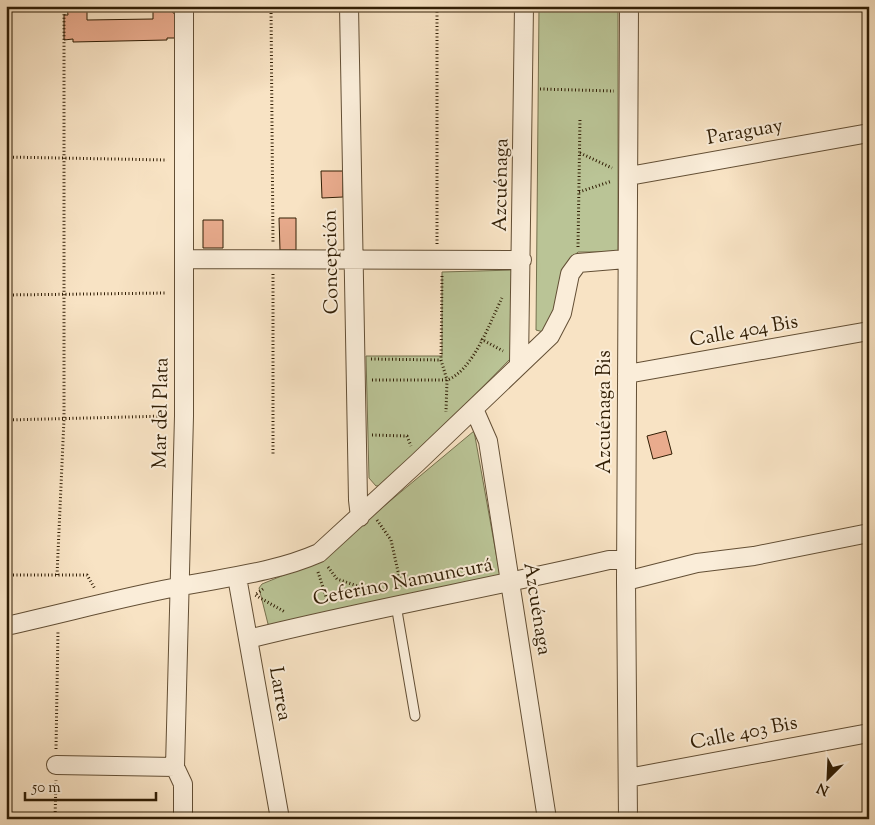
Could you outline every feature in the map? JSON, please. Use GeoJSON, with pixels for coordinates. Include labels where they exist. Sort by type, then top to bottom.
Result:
{"type":"FeatureCollection","features":[{"type":"Feature","properties":{"kind":"street","name":"Mar del Plata"},"geometry":{"type":"LineString","coordinates":[[183,819],[183,784],[175,767],[184,416],[184,6]]}},
{"type":"Feature","properties":{"kind":"street","name":"Concepción"},"geometry":{"type":"LineString","coordinates":[[348,6],[358,500],[369,518]]}},
{"type":"Feature","properties":{"kind":"street","name":"Azcuénaga"},"geometry":{"type":"LineString","coordinates":[[519,364],[522,260],[524,6]]}},
{"type":"Feature","properties":{"kind":"street","name":"Azcuénaga Bis"},"geometry":{"type":"LineString","coordinates":[[628,819],[626,259],[629,176],[629,6]]}},
{"type":"Feature","properties":{"kind":"street","name":"Paraguay"},"geometry":{"type":"LineString","coordinates":[[629,176],[869,133]]}},
{"type":"Feature","properties":{"kind":"street"},"geometry":{"type":"LineString","coordinates":[[185,259],[522,260]]}},
{"type":"Feature","properties":{"kind":"street"},"geometry":{"type":"LineString","coordinates":[[6,626],[180,586],[237,577],[303,560],[319,553],[369,518],[417,463],[550,336],[562,313],[570,274],[578,263],[626,259]]}},
{"type":"Feature","properties":{"kind":"street","name":"Calle 404 Bis"},"geometry":{"type":"LineString","coordinates":[[627,374],[869,331]]}},
{"type":"Feature","properties":{"kind":"street","name":"Azcuénaga"},"geometry":{"type":"LineString","coordinates":[[474,409],[488,441],[547,819]]}},
{"type":"Feature","properties":{"kind":"street"},"geometry":{"type":"LineString","coordinates":[[626,581],[697,563],[754,556],[869,533]]}},
{"type":"Feature","properties":{"kind":"street","name":"Ceferino Namuncurá"},"geometry":{"type":"LineString","coordinates":[[248,639],[330,611],[396,605],[510,583],[609,560],[626,560]]}},
{"type":"Feature","properties":{"kind":"street","name":"Larrea"},"geometry":{"type":"LineString","coordinates":[[237,577],[280,819]]}},
{"type":"Feature","properties":{"kind":"street","name":"Calle 403 Bis"},"geometry":{"type":"LineString","coordinates":[[628,778],[869,732]]}},
{"type":"Feature","properties":{"kind":"street"},"geometry":{"type":"LineString","coordinates":[[56,764],[175,767]]}},
{"type":"Feature","properties":{"kind":"lane"},"geometry":{"type":"LineString","coordinates":[[396,605],[416,716]]}},
{"type":"Feature","properties":{"kind":"path"},"geometry":{"type":"LineString","coordinates":[[57,574],[64,419],[64,6]]}},
{"type":"Feature","properties":{"kind":"path"},"geometry":{"type":"LineString","coordinates":[[271,6],[273,456]]}},
{"type":"Feature","properties":{"kind":"path"},"geometry":{"type":"LineString","coordinates":[[438,6],[441,360],[447,380],[444,437]]}},
{"type":"Feature","properties":{"kind":"path"},"geometry":{"type":"LineString","coordinates":[[524,88],[629,91]]}},
{"type":"Feature","properties":{"kind":"path"},"geometry":{"type":"LineString","coordinates":[[578,263],[580,118]]}},
{"type":"Feature","properties":{"kind":"path"},"geometry":{"type":"LineString","coordinates":[[580,153],[629,176]]}},
{"type":"Feature","properties":{"kind":"path"},"geometry":{"type":"LineString","coordinates":[[6,157],[185,160]]}},
{"type":"Feature","properties":{"kind":"path"},"geometry":{"type":"LineString","coordinates":[[579,192],[629,176]]}},
{"type":"Feature","properties":{"kind":"path"},"geometry":{"type":"LineString","coordinates":[[6,295],[185,292]]}},
{"type":"Feature","properties":{"kind":"path"},"geometry":{"type":"LineString","coordinates":[[356,380],[447,380],[461,373],[466,367],[504,293]]}},
{"type":"Feature","properties":{"kind":"path"},"geometry":{"type":"LineString","coordinates":[[355,359],[441,360]]}},
{"type":"Feature","properties":{"kind":"path"},"geometry":{"type":"LineString","coordinates":[[6,420],[184,416]]}},
{"type":"Feature","properties":{"kind":"path"},"geometry":{"type":"LineString","coordinates":[[357,435],[407,436],[417,463]]}},
{"type":"Feature","properties":{"kind":"path"},"geometry":{"type":"LineString","coordinates":[[369,518],[391,540],[401,585],[392,587]]}},
{"type":"Feature","properties":{"kind":"path"},"geometry":{"type":"LineString","coordinates":[[330,611],[317,573],[335,560]]}},
{"type":"Feature","properties":{"kind":"path"},"geometry":{"type":"LineString","coordinates":[[328,566],[337,579],[375,592]]}},
{"type":"Feature","properties":{"kind":"path"},"geometry":{"type":"LineString","coordinates":[[6,575],[87,575],[97,592]]}},
{"type":"Feature","properties":{"kind":"path"},"geometry":{"type":"LineString","coordinates":[[270,583],[255,595],[287,613]]}},
{"type":"Feature","properties":{"kind":"path"},"geometry":{"type":"LineString","coordinates":[[365,594],[383,589]]}},
{"type":"Feature","properties":{"kind":"path"},"geometry":{"type":"LineString","coordinates":[[330,611],[337,601]]}},
{"type":"Feature","properties":{"kind":"path"},"geometry":{"type":"LineString","coordinates":[[320,605],[330,611]]}},
{"type":"Feature","properties":{"kind":"path"},"geometry":{"type":"LineString","coordinates":[[55,819],[58,614]]}},
{"type":"Feature","properties":{"kind":"green space"},"geometry":{"type":"Polygon","coordinates":[[[539,6],[618,6],[618,252],[578,252],[572,258],[567,264],[563,276],[558,307],[547,333],[536,330],[539,6]]]}},
{"type":"Feature","properties":{"kind":"green space"},"geometry":{"type":"Polygon","coordinates":[[[514,270],[514,347],[510,359],[387,485],[376,486],[369,478],[366,356],[442,356],[442,272],[514,270]]]}},
{"type":"Feature","properties":{"kind":"green space"},"geometry":{"type":"Polygon","coordinates":[[[474,431],[501,581],[357,605],[274,627],[268,624],[259,588],[262,584],[318,561],[474,431]]]}},
{"type":"Feature","properties":{"kind":"building"},"geometry":{"type":"Polygon","coordinates":[[[67,6],[87,6],[87,20],[153,19],[153,6],[172,6],[173,13],[175,13],[175,38],[167,38],[167,40],[73,42],[73,39],[64,40],[64,15],[68,15],[67,6]]]}},
{"type":"Feature","properties":{"kind":"building"},"geometry":{"type":"Polygon","coordinates":[[[321,171],[343,171],[343,197],[322,198],[321,171]]]}},
{"type":"Feature","properties":{"kind":"building"},"geometry":{"type":"Polygon","coordinates":[[[279,218],[296,218],[296,250],[280,250],[279,218]]]}},
{"type":"Feature","properties":{"kind":"building"},"geometry":{"type":"Polygon","coordinates":[[[203,220],[223,220],[223,248],[203,248],[203,220]]]}},
{"type":"Feature","properties":{"kind":"building"},"geometry":{"type":"Polygon","coordinates":[[[666,431],[672,454],[653,459],[647,436],[666,431]]]}}]}
